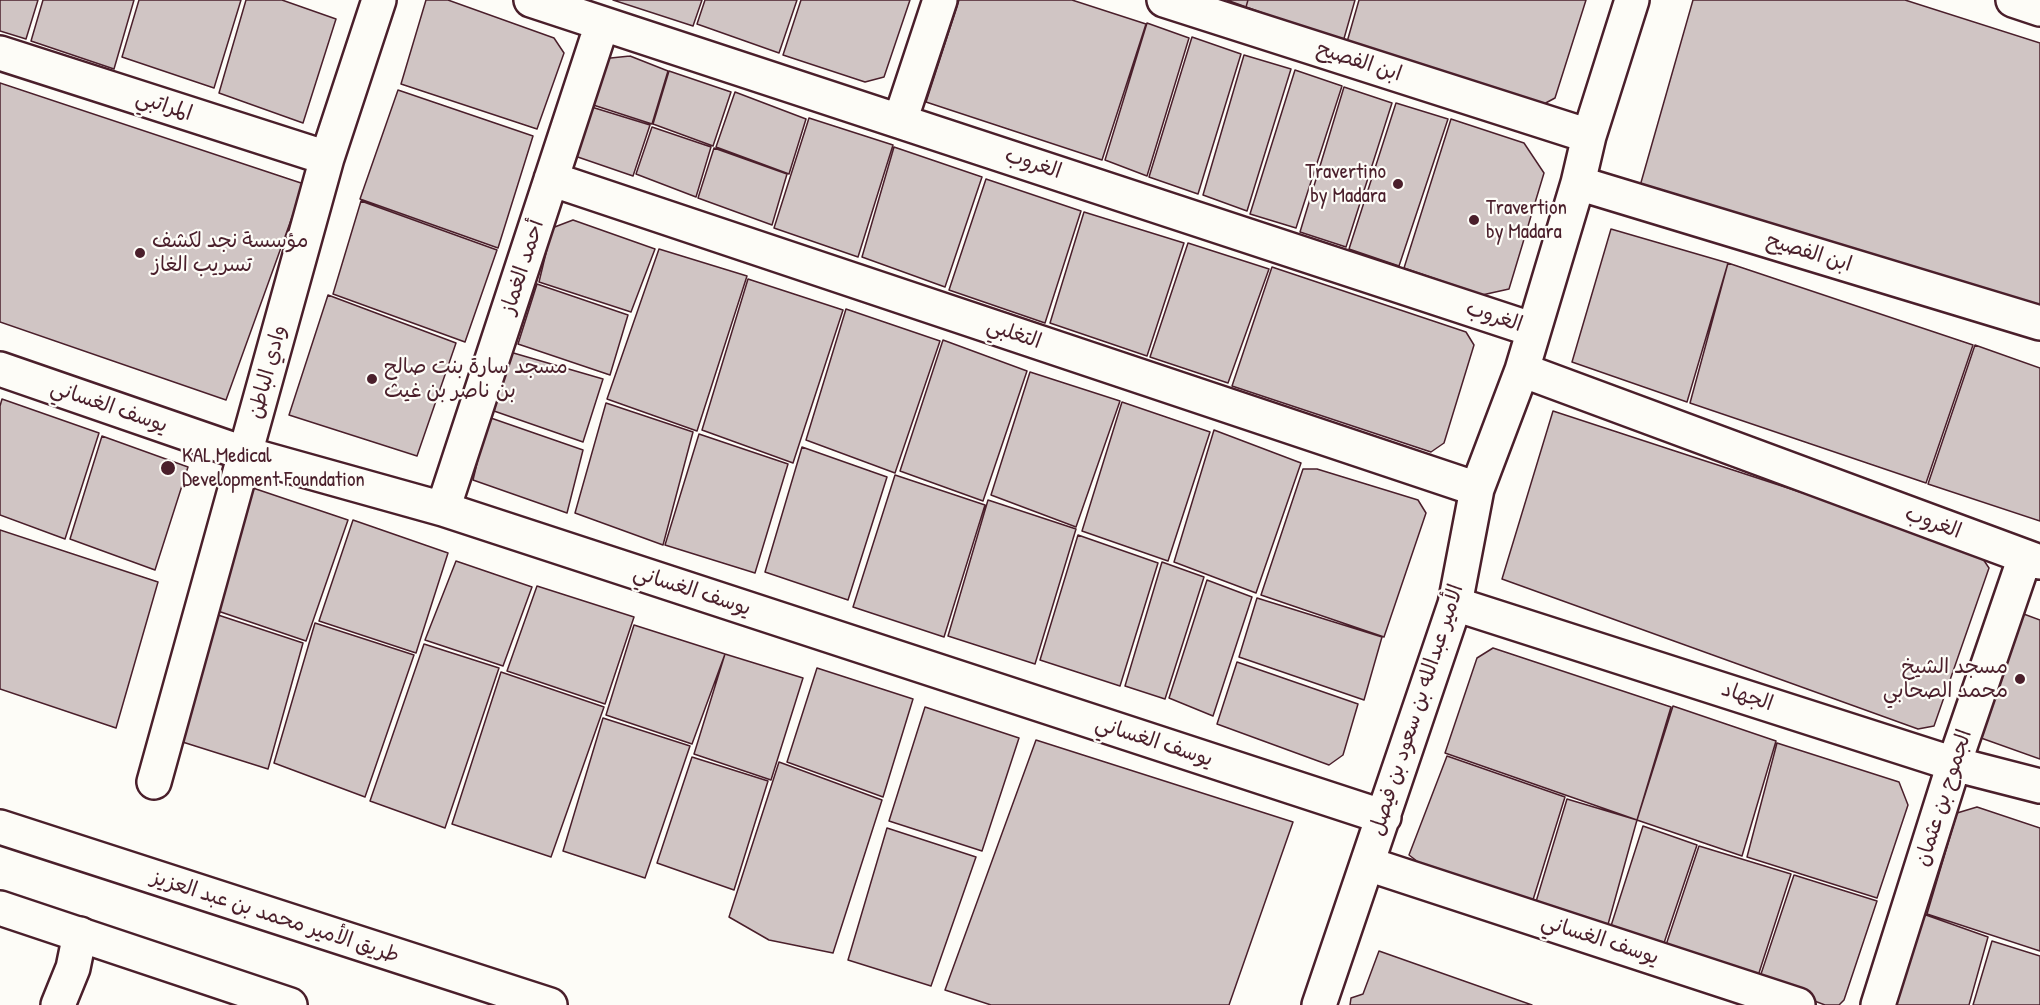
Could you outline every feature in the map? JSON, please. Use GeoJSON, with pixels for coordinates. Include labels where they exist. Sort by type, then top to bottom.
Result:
{"type":"FeatureCollection","features":[{"type":"Feature","properties":{"kind":"street","name":"وادي الباطن"},"geometry":{"type":"LineString","coordinates":[[154,782],[327,158],[380,0]]}},
{"type":"Feature","properties":{"kind":"street","name":"الغروب"},"geometry":{"type":"LineString","coordinates":[[531,0],[1534,330]]}},
{"type":"Feature","properties":{"kind":"street"},"geometry":{"type":"LineString","coordinates":[[900,121],[940,0]]}},
{"type":"Feature","properties":{"kind":"street","name":"ابن الفصيح"},"geometry":{"type":"LineString","coordinates":[[1164,0],[1589,136]]}},
{"type":"Feature","properties":{"kind":"street","name":"الأمير عبدالله بن سعود بن فيصل"},"geometry":{"type":"LineString","coordinates":[[1319,1005],[1455,604],[1477,489],[1522,370],[1578,183],[1589,136],[1632,0]]}},
{"type":"Feature","properties":{"kind":"street"},"geometry":{"type":"LineString","coordinates":[[2013,0],[2040,9]]}},
{"type":"Feature","properties":{"kind":"street","name":"أحمد الغماز"},"geometry":{"type":"LineString","coordinates":[[444,509],[602,24]]}},
{"type":"Feature","properties":{"kind":"street","name":"المراتبي"},"geometry":{"type":"LineString","coordinates":[[0,54],[327,158]]}},
{"type":"Feature","properties":{"kind":"street","name":"التغلبي"},"geometry":{"type":"LineString","coordinates":[[551,179],[1477,489]]}},
{"type":"Feature","properties":{"kind":"street","name":"ابن الفصيح"},"geometry":{"type":"LineString","coordinates":[[1578,183],[2040,323]]}},
{"type":"Feature","properties":{"kind":"street","name":"يوسف الغساني"},"geometry":{"type":"LineString","coordinates":[[0,369],[246,454],[444,509],[1384,817]]}},
{"type":"Feature","properties":{"kind":"street","name":"الغروب"},"geometry":{"type":"LineString","coordinates":[[1522,370],[2032,560]]}},
{"type":"Feature","properties":{"kind":"street","name":"الجموح بن عثمان"},"geometry":{"type":"LineString","coordinates":[[1878,1005],[1954,764],[2032,560]]}},
{"type":"Feature","properties":{"kind":"street","name":"الجهاد"},"geometry":{"type":"LineString","coordinates":[[1455,604],[1954,764],[2040,786]]}},
{"type":"Feature","properties":{"kind":"street","name":"طريق الأمير محمد بن عبد العزيز"},"geometry":{"type":"LineString","coordinates":[[0,827],[550,1005]]}},
{"type":"Feature","properties":{"kind":"street","name":"يوسف الغساني"},"geometry":{"type":"LineString","coordinates":[[1368,864],[1798,1005]]}},
{"type":"Feature","properties":{"kind":"street"},"geometry":{"type":"LineString","coordinates":[[0,908],[291,1005]]}},
{"type":"Feature","properties":{"kind":"street"},"geometry":{"type":"LineString","coordinates":[[58,1005],[73,968],[80,934]]}},
{"type":"Feature","properties":{"kind":"building"},"geometry":{"type":"Polygon","coordinates":[[[0,0],[38,0],[26,39],[0,31],[0,0]]]}},
{"type":"Feature","properties":{"kind":"building"},"geometry":{"type":"Polygon","coordinates":[[[43,0],[134,0],[114,69],[31,41],[43,0]]]}},
{"type":"Feature","properties":{"kind":"building"},"geometry":{"type":"Polygon","coordinates":[[[139,0],[241,0],[214,88],[122,57],[139,0]]]}},
{"type":"Feature","properties":{"kind":"building"},"geometry":{"type":"Polygon","coordinates":[[[246,0],[282,0],[336,19],[303,123],[219,93],[246,0]]]}},
{"type":"Feature","properties":{"kind":"building"},"geometry":{"type":"Polygon","coordinates":[[[426,0],[448,0],[554,38],[564,53],[537,129],[401,84],[426,0]]]}},
{"type":"Feature","properties":{"kind":"building"},"geometry":{"type":"Polygon","coordinates":[[[613,0],[702,0],[693,26],[613,0]]]}},
{"type":"Feature","properties":{"kind":"building"},"geometry":{"type":"Polygon","coordinates":[[[705,0],[797,0],[779,53],[697,24],[705,0]]]}},
{"type":"Feature","properties":{"kind":"building"},"geometry":{"type":"Polygon","coordinates":[[[801,0],[910,0],[884,77],[865,82],[783,55],[801,0]]]}},
{"type":"Feature","properties":{"kind":"building"},"geometry":{"type":"Polygon","coordinates":[[[959,0],[1072,0],[1146,24],[1102,160],[926,102],[959,0]]]}},
{"type":"Feature","properties":{"kind":"building"},"geometry":{"type":"Polygon","coordinates":[[[1227,0],[1248,0],[1246,7],[1227,0]]]}},
{"type":"Feature","properties":{"kind":"building"},"geometry":{"type":"Polygon","coordinates":[[[1248,0],[1355,0],[1343,42],[1246,7],[1248,0]]]}},
{"type":"Feature","properties":{"kind":"building"},"geometry":{"type":"Polygon","coordinates":[[[1359,0],[1586,0],[1555,98],[1542,105],[1347,42],[1359,0]]]}},
{"type":"Feature","properties":{"kind":"building"},"geometry":{"type":"Polygon","coordinates":[[[1693,0],[1905,0],[2040,43],[2040,308],[1640,186],[1693,0]]]}},
{"type":"Feature","properties":{"kind":"building"},"geometry":{"type":"Polygon","coordinates":[[[1147,23],[1189,38],[1147,176],[1105,160],[1147,23]]]}},
{"type":"Feature","properties":{"kind":"building"},"geometry":{"type":"Polygon","coordinates":[[[1192,37],[1241,54],[1198,194],[1149,177],[1192,37]]]}},
{"type":"Feature","properties":{"kind":"building","name":"Travertino by Madara"},"geometry":{"type":"Polygon","coordinates":[[[1244,55],[1291,69],[1247,211],[1203,195],[1244,55]]]}},
{"type":"Feature","properties":{"kind":"building"},"geometry":{"type":"Polygon","coordinates":[[[630,56],[668,71],[652,124],[587,103],[601,59],[630,56]]]}},
{"type":"Feature","properties":{"kind":"building","name":"Travertino by Madara"},"geometry":{"type":"Polygon","coordinates":[[[1295,70],[1342,86],[1296,228],[1250,214],[1295,70]]]}},
{"type":"Feature","properties":{"kind":"building"},"geometry":{"type":"Polygon","coordinates":[[[669,71],[731,92],[713,146],[653,124],[669,71]]]}},
{"type":"Feature","properties":{"kind":"building","name":"مؤسسة نجد لكشف تسريب الغاز"},"geometry":{"type":"Polygon","coordinates":[[[0,83],[304,184],[226,400],[0,322],[0,83]]]}},
{"type":"Feature","properties":{"kind":"building","name":"Travertino by Madara"},"geometry":{"type":"Polygon","coordinates":[[[1344,87],[1392,103],[1346,247],[1300,232],[1344,87]]]}},
{"type":"Feature","properties":{"kind":"building"},"geometry":{"type":"Polygon","coordinates":[[[398,90],[533,136],[498,248],[360,199],[398,90]]]}},
{"type":"Feature","properties":{"kind":"building"},"geometry":{"type":"Polygon","coordinates":[[[735,92],[806,119],[789,174],[716,147],[735,92]]]}},
{"type":"Feature","properties":{"kind":"building","name":"Travertino by Madara"},"geometry":{"type":"Polygon","coordinates":[[[1396,103],[1448,119],[1399,266],[1349,249],[1396,103]]]}},
{"type":"Feature","properties":{"kind":"building"},"geometry":{"type":"Polygon","coordinates":[[[585,105],[650,125],[633,176],[569,154],[585,105]]]}},
{"type":"Feature","properties":{"kind":"building"},"geometry":{"type":"Polygon","coordinates":[[[809,118],[893,145],[858,257],[774,228],[809,118]]]}},
{"type":"Feature","properties":{"kind":"building","name":"Travertion by Madara"},"geometry":{"type":"Polygon","coordinates":[[[1451,119],[1524,143],[1544,173],[1509,289],[1482,295],[1404,268],[1451,119]]]}},
{"type":"Feature","properties":{"kind":"building"},"geometry":{"type":"Polygon","coordinates":[[[652,127],[711,147],[696,197],[636,174],[652,127]]]}},
{"type":"Feature","properties":{"kind":"building"},"geometry":{"type":"Polygon","coordinates":[[[894,147],[982,177],[945,287],[862,257],[894,147]]]}},
{"type":"Feature","properties":{"kind":"building"},"geometry":{"type":"Polygon","coordinates":[[[714,148],[787,174],[772,225],[698,198],[714,148]]]}},
{"type":"Feature","properties":{"kind":"building"},"geometry":{"type":"Polygon","coordinates":[[[986,179],[1081,211],[1045,323],[949,290],[986,179]]]}},
{"type":"Feature","properties":{"kind":"building"},"geometry":{"type":"Polygon","coordinates":[[[361,201],[497,250],[465,342],[333,294],[361,201]]]}},
{"type":"Feature","properties":{"kind":"building"},"geometry":{"type":"Polygon","coordinates":[[[1084,212],[1184,243],[1147,356],[1050,323],[1084,212]]]}},
{"type":"Feature","properties":{"kind":"building"},"geometry":{"type":"Polygon","coordinates":[[[573,220],[655,249],[631,312],[539,282],[552,228],[573,220]]]}},
{"type":"Feature","properties":{"kind":"building"},"geometry":{"type":"Polygon","coordinates":[[[1611,229],[1728,263],[1687,402],[1572,362],[1611,229]]]}},
{"type":"Feature","properties":{"kind":"building"},"geometry":{"type":"Polygon","coordinates":[[[1188,243],[1269,269],[1228,383],[1150,357],[1188,243]]]}},
{"type":"Feature","properties":{"kind":"building"},"geometry":{"type":"Polygon","coordinates":[[[659,249],[747,276],[697,431],[607,399],[659,249]]]}},
{"type":"Feature","properties":{"kind":"building"},"geometry":{"type":"Polygon","coordinates":[[[1728,263],[1973,345],[1926,483],[1690,403],[1728,263]]]}},
{"type":"Feature","properties":{"kind":"building"},"geometry":{"type":"Polygon","coordinates":[[[1272,267],[1466,332],[1474,345],[1444,443],[1431,452],[1232,386],[1272,267]]]}},
{"type":"Feature","properties":{"kind":"building"},"geometry":{"type":"Polygon","coordinates":[[[748,279],[843,310],[793,463],[702,430],[748,279]]]}},
{"type":"Feature","properties":{"kind":"building"},"geometry":{"type":"Polygon","coordinates":[[[537,284],[628,315],[610,375],[518,344],[537,284]]]}},
{"type":"Feature","properties":{"kind":"building","name":"مسجد سارة بنت صالح بن ناصر بن غيث"},"geometry":{"type":"Polygon","coordinates":[[[328,295],[456,343],[417,456],[289,415],[328,295]]]}},
{"type":"Feature","properties":{"kind":"building"},"geometry":{"type":"Polygon","coordinates":[[[846,309],[940,341],[895,473],[806,440],[846,309]]]}},
{"type":"Feature","properties":{"kind":"building"},"geometry":{"type":"Polygon","coordinates":[[[943,340],[1027,371],[983,501],[900,471],[943,340]]]}},
{"type":"Feature","properties":{"kind":"building"},"geometry":{"type":"Polygon","coordinates":[[[1975,345],[2040,368],[2040,521],[1928,484],[1975,345]]]}},
{"type":"Feature","properties":{"kind":"building"},"geometry":{"type":"Polygon","coordinates":[[[510,352],[603,379],[583,442],[494,411],[510,352]]]}},
{"type":"Feature","properties":{"kind":"building"},"geometry":{"type":"Polygon","coordinates":[[[1030,372],[1120,401],[1076,527],[991,495],[1030,372]]]}},
{"type":"Feature","properties":{"kind":"building"},"geometry":{"type":"Polygon","coordinates":[[[2,399],[99,433],[65,539],[0,515],[0,406],[2,399]]]}},
{"type":"Feature","properties":{"kind":"building"},"geometry":{"type":"Polygon","coordinates":[[[1122,402],[1210,432],[1168,561],[1082,531],[1122,402]]]}},
{"type":"Feature","properties":{"kind":"building"},"geometry":{"type":"Polygon","coordinates":[[[606,403],[693,432],[663,545],[575,513],[606,403]]]}},
{"type":"Feature","properties":{"kind":"building"},"geometry":{"type":"Polygon","coordinates":[[[1553,411],[1977,550],[1989,568],[1934,726],[1918,729],[1502,579],[1553,411]]]}},
{"type":"Feature","properties":{"kind":"building"},"geometry":{"type":"Polygon","coordinates":[[[488,417],[583,450],[567,513],[473,480],[488,417]]]}},
{"type":"Feature","properties":{"kind":"building"},"geometry":{"type":"Polygon","coordinates":[[[1214,430],[1301,463],[1256,593],[1174,562],[1214,430]]]}},
{"type":"Feature","properties":{"kind":"building"},"geometry":{"type":"Polygon","coordinates":[[[699,434],[788,464],[755,573],[665,545],[699,434]]]}},
{"type":"Feature","properties":{"kind":"building"},"geometry":{"type":"Polygon","coordinates":[[[102,436],[188,467],[155,570],[70,539],[102,436]]]}},
{"type":"Feature","properties":{"kind":"building"},"geometry":{"type":"Polygon","coordinates":[[[802,447],[887,477],[848,600],[765,572],[802,447]]]}},
{"type":"Feature","properties":{"kind":"building"},"geometry":{"type":"Polygon","coordinates":[[[1303,469],[1317,469],[1418,500],[1426,513],[1384,637],[1261,595],[1303,469]]]}},
{"type":"Feature","properties":{"kind":"building"},"geometry":{"type":"Polygon","coordinates":[[[895,475],[985,505],[944,637],[853,607],[895,475]]]}},
{"type":"Feature","properties":{"kind":"building"},"geometry":{"type":"Polygon","coordinates":[[[250,487],[348,520],[306,641],[212,609],[250,487]]]}},
{"type":"Feature","properties":{"kind":"building"},"geometry":{"type":"Polygon","coordinates":[[[988,500],[1076,529],[1035,664],[948,636],[988,500]]]}},
{"type":"Feature","properties":{"kind":"building"},"geometry":{"type":"Polygon","coordinates":[[[353,520],[448,553],[416,653],[319,621],[353,520]]]}},
{"type":"Feature","properties":{"kind":"building"},"geometry":{"type":"Polygon","coordinates":[[[0,530],[158,582],[116,728],[0,689],[0,530]]]}},
{"type":"Feature","properties":{"kind":"building"},"geometry":{"type":"Polygon","coordinates":[[[1078,535],[1158,563],[1120,686],[1040,660],[1078,535]]]}},
{"type":"Feature","properties":{"kind":"building"},"geometry":{"type":"Polygon","coordinates":[[[456,561],[532,587],[503,666],[425,640],[456,561]]]}},
{"type":"Feature","properties":{"kind":"building"},"geometry":{"type":"Polygon","coordinates":[[[1162,562],[1204,577],[1165,699],[1125,686],[1162,562]]]}},
{"type":"Feature","properties":{"kind":"building"},"geometry":{"type":"Polygon","coordinates":[[[1207,580],[1252,597],[1213,716],[1169,698],[1207,580]]]}},
{"type":"Feature","properties":{"kind":"building"},"geometry":{"type":"Polygon","coordinates":[[[537,586],[634,617],[605,704],[507,671],[537,586]]]}},
{"type":"Feature","properties":{"kind":"building"},"geometry":{"type":"Polygon","coordinates":[[[1257,598],[1382,637],[1364,700],[1239,657],[1257,598]]]}},
{"type":"Feature","properties":{"kind":"building"},"geometry":{"type":"Polygon","coordinates":[[[212,613],[303,643],[268,769],[173,739],[212,613]]]}},
{"type":"Feature","properties":{"kind":"building","name":"مسجد الشيخ محمد الصحابي"},"geometry":{"type":"Polygon","coordinates":[[[2021,613],[2040,620],[2040,759],[1981,738],[2021,613]]]}},
{"type":"Feature","properties":{"kind":"building"},"geometry":{"type":"Polygon","coordinates":[[[315,623],[414,655],[365,797],[274,763],[315,623]]]}},
{"type":"Feature","properties":{"kind":"building"},"geometry":{"type":"Polygon","coordinates":[[[634,625],[725,654],[692,744],[606,715],[634,625]]]}},
{"type":"Feature","properties":{"kind":"building"},"geometry":{"type":"Polygon","coordinates":[[[424,644],[499,668],[445,828],[370,801],[424,644]]]}},
{"type":"Feature","properties":{"kind":"building"},"geometry":{"type":"Polygon","coordinates":[[[1493,648],[1671,707],[1637,820],[1445,753],[1477,658],[1493,648]]]}},
{"type":"Feature","properties":{"kind":"building"},"geometry":{"type":"Polygon","coordinates":[[[725,654],[803,678],[771,780],[694,754],[725,654]]]}},
{"type":"Feature","properties":{"kind":"building"},"geometry":{"type":"Polygon","coordinates":[[[1237,662],[1358,704],[1343,755],[1329,765],[1217,724],[1237,662]]]}},
{"type":"Feature","properties":{"kind":"building"},"geometry":{"type":"Polygon","coordinates":[[[817,668],[913,699],[883,797],[787,762],[817,668]]]}},
{"type":"Feature","properties":{"kind":"building"},"geometry":{"type":"Polygon","coordinates":[[[501,672],[604,707],[551,857],[452,824],[501,672]]]}},
{"type":"Feature","properties":{"kind":"building"},"geometry":{"type":"Polygon","coordinates":[[[1673,706],[1776,741],[1742,856],[1637,820],[1673,706]]]}},
{"type":"Feature","properties":{"kind":"building"},"geometry":{"type":"Polygon","coordinates":[[[925,707],[1019,738],[982,851],[889,821],[925,707]]]}},
{"type":"Feature","properties":{"kind":"building"},"geometry":{"type":"Polygon","coordinates":[[[603,718],[690,746],[645,878],[563,851],[603,718]]]}},
{"type":"Feature","properties":{"kind":"building"},"geometry":{"type":"Polygon","coordinates":[[[1036,740],[1293,822],[1229,1005],[991,1005],[945,990],[1036,740]]]}},
{"type":"Feature","properties":{"kind":"building"},"geometry":{"type":"Polygon","coordinates":[[[1777,743],[1899,782],[1908,805],[1877,898],[1747,857],[1777,743]]]}},
{"type":"Feature","properties":{"kind":"building"},"geometry":{"type":"Polygon","coordinates":[[[1447,756],[1565,797],[1532,903],[1422,865],[1409,855],[1447,756]]]}},
{"type":"Feature","properties":{"kind":"building"},"geometry":{"type":"Polygon","coordinates":[[[692,757],[768,781],[734,890],[657,863],[692,757]]]}},
{"type":"Feature","properties":{"kind":"building"},"geometry":{"type":"Polygon","coordinates":[[[779,762],[882,800],[833,953],[769,940],[729,917],[779,762]]]}},
{"type":"Feature","properties":{"kind":"building"},"geometry":{"type":"Polygon","coordinates":[[[1567,799],[1637,820],[1607,928],[1535,905],[1567,799]]]}},
{"type":"Feature","properties":{"kind":"building"},"geometry":{"type":"Polygon","coordinates":[[[1977,807],[2040,828],[2040,951],[1927,914],[1957,813],[1977,807]]]}},
{"type":"Feature","properties":{"kind":"building"},"geometry":{"type":"Polygon","coordinates":[[[1643,826],[1697,845],[1663,946],[1610,929],[1643,826]]]}},
{"type":"Feature","properties":{"kind":"building"},"geometry":{"type":"Polygon","coordinates":[[[887,828],[976,857],[931,986],[848,960],[887,828]]]}},
{"type":"Feature","properties":{"kind":"building"},"geometry":{"type":"Polygon","coordinates":[[[1699,846],[1791,874],[1757,979],[1665,948],[1699,846]]]}},
{"type":"Feature","properties":{"kind":"building"},"geometry":{"type":"Polygon","coordinates":[[[1794,875],[1877,901],[1844,1000],[1839,1005],[1825,1005],[1759,980],[1794,875]]]}},
{"type":"Feature","properties":{"kind":"building"},"geometry":{"type":"Polygon","coordinates":[[[1926,915],[1988,937],[1969,1005],[1895,1005],[1919,921],[1926,915]]]}},
{"type":"Feature","properties":{"kind":"building"},"geometry":{"type":"Polygon","coordinates":[[[1992,941],[2040,956],[2040,1005],[1973,1005],[1992,941]]]}},
{"type":"Feature","properties":{"kind":"building"},"geometry":{"type":"Polygon","coordinates":[[[1379,951],[1532,1005],[1350,1005],[1351,998],[1363,994],[1379,951]]]}},
{"type":"Feature","properties":{"kind":"place","name":"Travertino by Madara"},"geometry":{"type":"Point","coordinates":[1398,184]}},
{"type":"Feature","properties":{"kind":"place","name":"Travertion by Madara"},"geometry":{"type":"Point","coordinates":[1474,220]}},
{"type":"Feature","properties":{"kind":"place","name":"مؤسسة نجد لكشف تسريب الغاز"},"geometry":{"type":"Point","coordinates":[140,253]}},
{"type":"Feature","properties":{"kind":"place","name":"مسجد سارة بنت صالح بن ناصر بن غيث"},"geometry":{"type":"Point","coordinates":[372,379]}},
{"type":"Feature","properties":{"kind":"place","name":"KAL Medical Development Foundation"},"geometry":{"type":"Point","coordinates":[168,468]}},
{"type":"Feature","properties":{"kind":"place","name":"مسجد الشيخ محمد الصحابي"},"geometry":{"type":"Point","coordinates":[2020,679]}}]}
